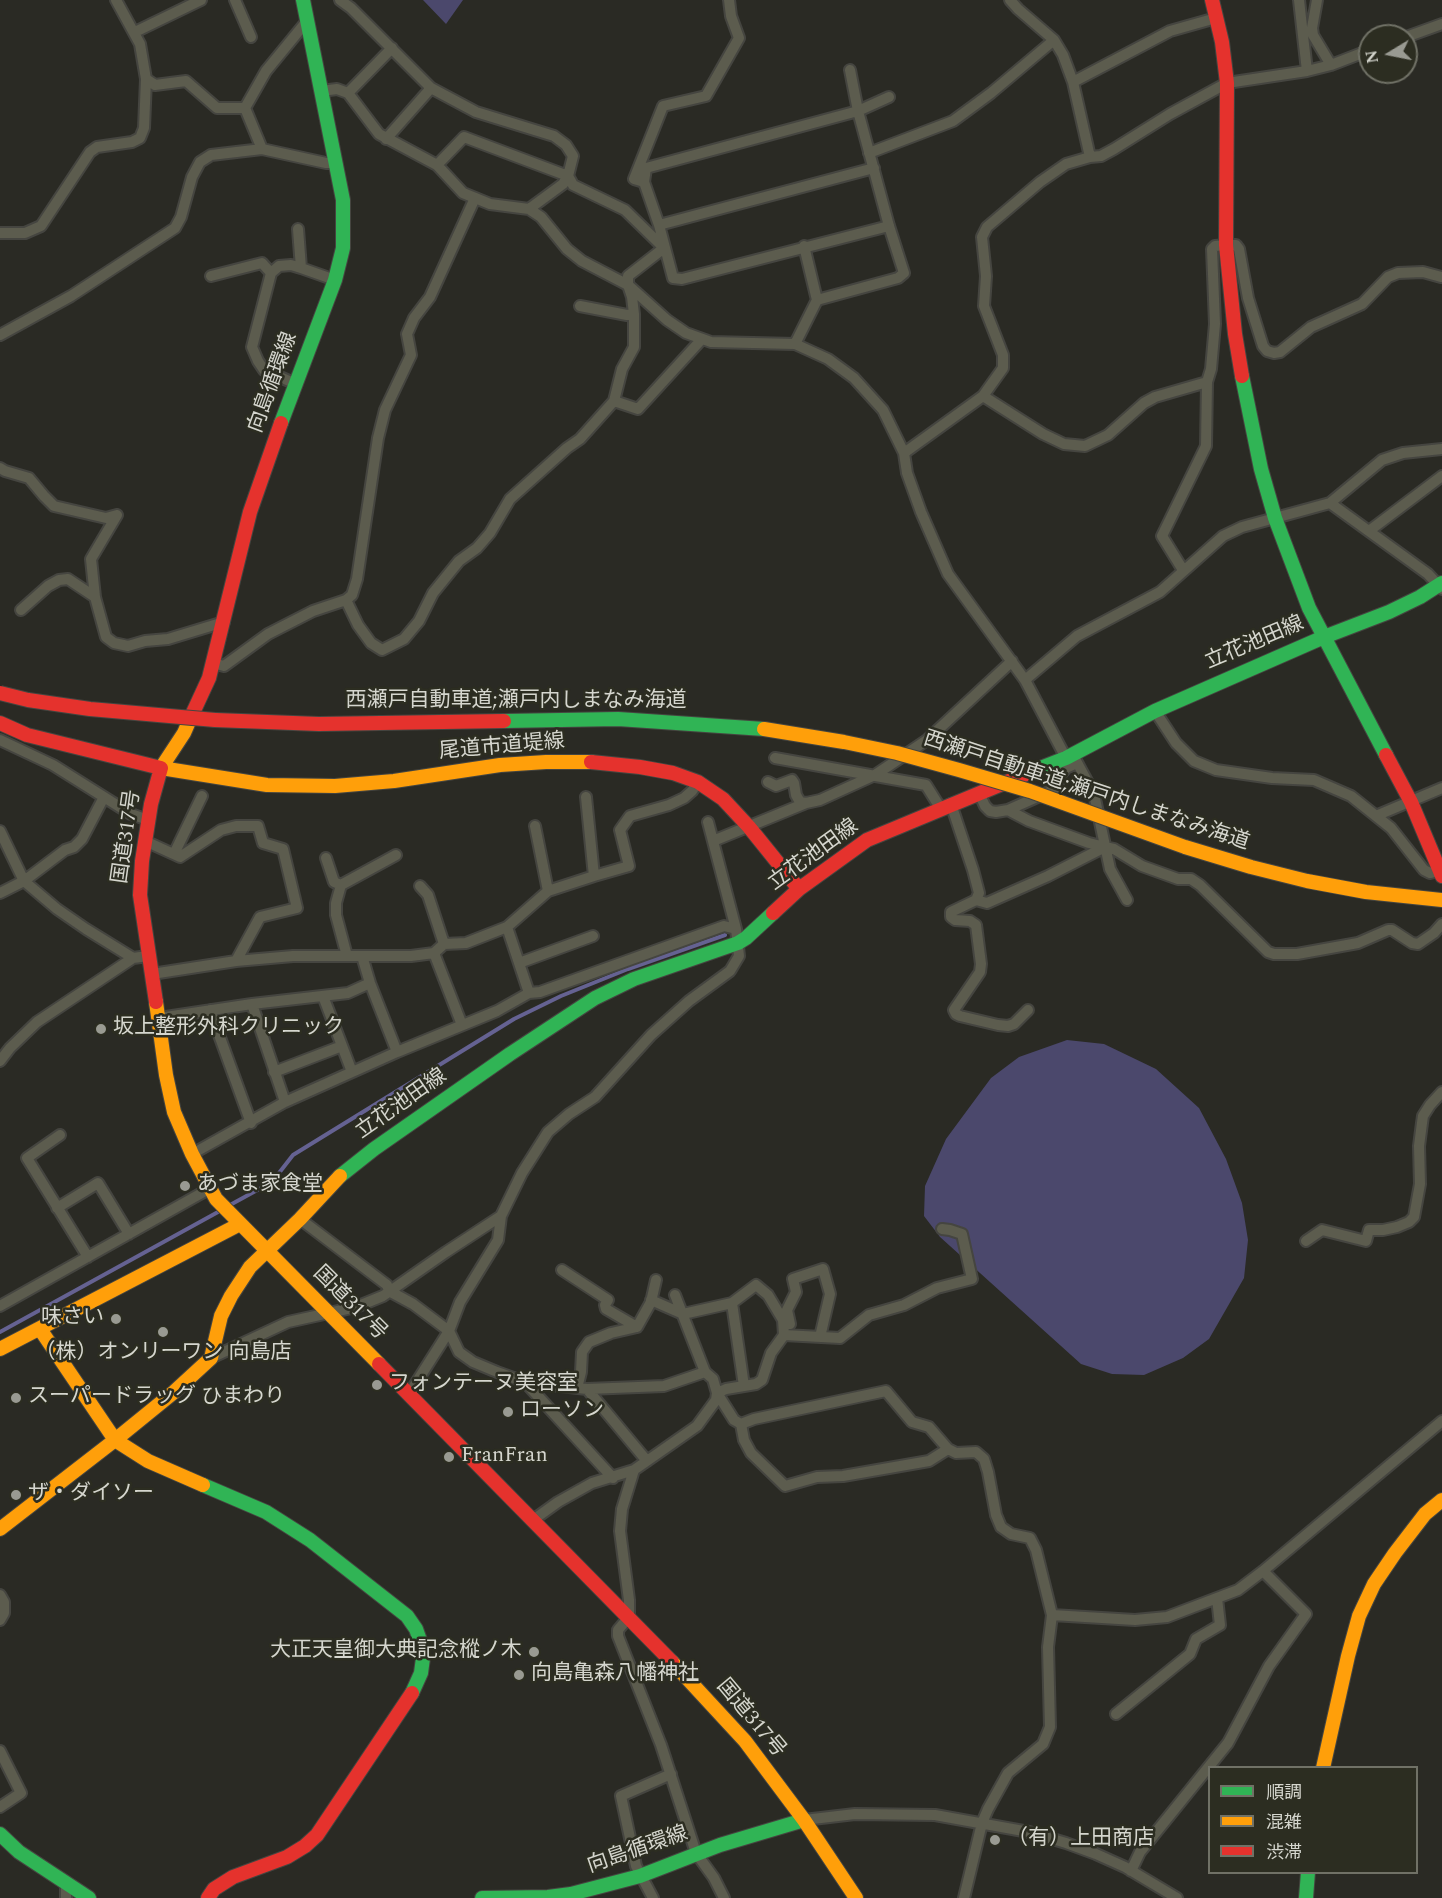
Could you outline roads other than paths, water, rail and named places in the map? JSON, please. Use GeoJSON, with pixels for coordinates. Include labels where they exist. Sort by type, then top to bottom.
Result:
{"type":"FeatureCollection","features":[{"type":"Feature","properties":{"kind":"main road","name":"向島循環線"},"geometry":{"type":"LineString","coordinates":[[162,768],[184,733],[209,678],[250,512],[335,280],[343,248],[343,200],[303,0]]}},
{"type":"Feature","properties":{"kind":"main road"},"geometry":{"type":"LineString","coordinates":[[1212,0],[1222,42],[1227,83],[1226,245],[1235,334],[1247,407],[1261,469],[1275,518],[1309,608],[1411,802],[1441,873]]}},
{"type":"Feature","properties":{"kind":"main road","name":"立花池田線"},"geometry":{"type":"LineString","coordinates":[[267,1252],[333,1182],[374,1149],[510,1054],[595,998],[634,979],[737,936],[746,938],[799,890],[867,840],[946,806],[1072,759],[1155,711],[1324,637],[1389,612],[1441,586]]}},
{"type":"Feature","properties":{"kind":"main road","name":"西瀬戸自動車道;瀬戸内しまなみ海道"},"geometry":{"type":"LineString","coordinates":[[0,693],[28,700],[113,711],[215,720],[319,724],[618,719],[764,729],[897,753],[959,770],[1030,791],[1185,847],[1251,867],[1366,892],[1442,900]]}},
{"type":"Feature","properties":{"kind":"main road","name":"国道317号"},"geometry":{"type":"LineString","coordinates":[[0,723],[27,735],[162,768],[148,820],[140,895],[166,1075],[174,1112],[213,1194],[236,1221],[661,1650],[745,1741],[804,1820],[856,1898]]}},
{"type":"Feature","properties":{"kind":"main road","name":"尾道市道堤線"},"geometry":{"type":"LineString","coordinates":[[162,768],[267,785],[334,786],[394,781],[500,765],[546,762],[596,762],[662,771],[698,782],[723,799],[749,827],[799,890]]}},
{"type":"Feature","properties":{"kind":"main road"},"geometry":{"type":"LineString","coordinates":[[0,1349],[236,1221]]}},
{"type":"Feature","properties":{"kind":"main road"},"geometry":{"type":"LineString","coordinates":[[0,1529],[116,1440],[211,1358],[221,1316],[231,1296],[250,1267],[267,1252]]}},
{"type":"Feature","properties":{"kind":"main road"},"geometry":{"type":"LineString","coordinates":[[40,1329],[116,1440],[148,1461],[266,1512],[310,1540],[407,1616],[417,1629],[423,1658],[416,1687],[317,1835],[287,1857],[233,1877],[214,1889],[207,1898]]}},
{"type":"Feature","properties":{"kind":"main road"},"geometry":{"type":"LineString","coordinates":[[1323,1766],[1359,1616],[1374,1584],[1395,1553],[1425,1514],[1442,1500]]}},
{"type":"Feature","properties":{"kind":"main road","name":"向島循環線"},"geometry":{"type":"LineString","coordinates":[[482,1898],[548,1898],[593,1894],[696,1852],[804,1820]]}},
{"type":"Feature","properties":{"kind":"main road"},"geometry":{"type":"LineString","coordinates":[[0,1834],[19,1852],[89,1898]]}},
{"type":"Feature","properties":{"kind":"main road"},"geometry":{"type":"LineString","coordinates":[[1306,1898],[1308,1874]]}},
{"type":"Feature","properties":{"kind":"street"},"geometry":{"type":"LineString","coordinates":[[0,233],[25,233],[41,226],[90,152],[97,147],[132,142],[140,138],[144,128],[146,79],[140,44],[116,0]]}},
{"type":"Feature","properties":{"kind":"street"},"geometry":{"type":"LineString","coordinates":[[135,32],[201,0]]}},
{"type":"Feature","properties":{"kind":"street"},"geometry":{"type":"LineString","coordinates":[[235,0],[251,37]]}},
{"type":"Feature","properties":{"kind":"street"},"geometry":{"type":"LineString","coordinates":[[340,0],[392,48],[430,88],[476,112],[554,136],[567,145],[573,156],[568,176],[563,184],[529,209]]}},
{"type":"Feature","properties":{"kind":"street"},"geometry":{"type":"LineString","coordinates":[[644,182],[634,179],[663,106],[706,96],[739,38],[731,16],[729,0]]}},
{"type":"Feature","properties":{"kind":"street"},"geometry":{"type":"LineString","coordinates":[[1010,0],[1017,9],[1054,40],[1063,54],[1073,82],[1090,157]]}},
{"type":"Feature","properties":{"kind":"street"},"geometry":{"type":"LineString","coordinates":[[1299,0],[1307,71]]}},
{"type":"Feature","properties":{"kind":"street"},"geometry":{"type":"LineString","coordinates":[[1317,0],[1311,28],[1331,64]]}},
{"type":"Feature","properties":{"kind":"street"},"geometry":{"type":"LineString","coordinates":[[1073,82],[1170,31],[1216,18]]}},
{"type":"Feature","properties":{"kind":"street"},"geometry":{"type":"LineString","coordinates":[[245,108],[266,71],[308,21]]}},
{"type":"Feature","properties":{"kind":"street"},"geometry":{"type":"LineString","coordinates":[[1418,33],[1442,24]]}},
{"type":"Feature","properties":{"kind":"street"},"geometry":{"type":"LineString","coordinates":[[870,153],[953,121],[992,93],[1054,40]]}},
{"type":"Feature","properties":{"kind":"street"},"geometry":{"type":"LineString","coordinates":[[348,93],[392,48]]}},
{"type":"Feature","properties":{"kind":"street"},"geometry":{"type":"LineString","coordinates":[[904,453],[983,396],[1003,368],[1003,355],[984,306],[986,276],[982,237],[987,227],[1040,182],[1066,164],[1101,156],[1227,83],[1307,71],[1358,54]]}},
{"type":"Feature","properties":{"kind":"street"},"geometry":{"type":"LineString","coordinates":[[818,300],[898,278],[903,273],[858,111],[850,70]]}},
{"type":"Feature","properties":{"kind":"street"},"geometry":{"type":"LineString","coordinates":[[146,79],[155,85],[186,81],[217,108],[245,108]]}},
{"type":"Feature","properties":{"kind":"street"},"geometry":{"type":"LineString","coordinates":[[386,139],[430,88]]}},
{"type":"Feature","properties":{"kind":"street"},"geometry":{"type":"LineString","coordinates":[[321,91],[337,89],[348,93],[379,134],[437,165],[463,193],[490,204],[529,209],[541,217],[567,249],[582,261],[628,285],[667,320],[686,333],[701,340],[725,343],[795,344],[828,359],[854,378],[884,410],[904,453],[907,473],[921,512],[948,574],[1025,680],[1094,794],[1110,869],[1127,900]]}},
{"type":"Feature","properties":{"kind":"street"},"geometry":{"type":"LineString","coordinates":[[889,97],[858,111],[646,168],[644,182],[659,225],[673,278],[682,279],[889,226]]}},
{"type":"Feature","properties":{"kind":"street"},"geometry":{"type":"LineString","coordinates":[[245,108],[262,149]]}},
{"type":"Feature","properties":{"kind":"street"},"geometry":{"type":"LineString","coordinates":[[437,165],[464,137],[568,176],[573,185],[625,210],[664,248]]}},
{"type":"Feature","properties":{"kind":"street"},"geometry":{"type":"LineString","coordinates":[[0,335],[71,296],[175,228],[181,217],[192,177],[200,162],[211,154],[262,149],[326,163],[336,163]]}},
{"type":"Feature","properties":{"kind":"street"},"geometry":{"type":"LineString","coordinates":[[659,225],[874,168]]}},
{"type":"Feature","properties":{"kind":"street"},"geometry":{"type":"LineString","coordinates":[[213,663],[224,666],[268,634],[313,611],[346,600],[352,595],[357,579],[378,438],[385,410],[411,355],[407,334],[414,318],[430,297],[475,198]]}},
{"type":"Feature","properties":{"kind":"street"},"geometry":{"type":"LineString","coordinates":[[298,229],[301,268]]}},
{"type":"Feature","properties":{"kind":"street"},"geometry":{"type":"LineString","coordinates":[[1183,570],[1162,536],[1206,446],[1207,382],[1211,369],[1215,324],[1212,249],[1215,246],[1236,245],[1239,249],[1248,298],[1263,346],[1267,351],[1274,353],[1280,352],[1311,327],[1362,304],[1388,277],[1398,273],[1423,272],[1441,277]]}},
{"type":"Feature","properties":{"kind":"street"},"geometry":{"type":"LineString","coordinates":[[795,344],[818,300],[804,246]]}},
{"type":"Feature","properties":{"kind":"street"},"geometry":{"type":"LineString","coordinates":[[346,600],[358,625],[371,643],[382,650],[404,639],[419,621],[433,593],[459,561],[477,548],[490,532],[510,499],[580,439],[614,401],[622,369],[634,347],[634,314],[628,276],[664,248]]}},
{"type":"Feature","properties":{"kind":"street"},"geometry":{"type":"LineString","coordinates":[[211,276],[262,263],[271,273]]}},
{"type":"Feature","properties":{"kind":"street"},"geometry":{"type":"LineString","coordinates":[[296,384],[264,370],[252,346],[271,273],[279,266],[291,265],[335,280]]}},
{"type":"Feature","properties":{"kind":"street"},"geometry":{"type":"LineString","coordinates":[[580,306],[627,315],[634,314]]}},
{"type":"Feature","properties":{"kind":"street"},"geometry":{"type":"LineString","coordinates":[[614,401],[638,409],[701,340]]}},
{"type":"Feature","properties":{"kind":"street"},"geometry":{"type":"LineString","coordinates":[[983,396],[1043,435],[1064,444],[1085,446],[1108,435],[1144,403],[1155,397],[1207,382]]}},
{"type":"Feature","properties":{"kind":"street"},"geometry":{"type":"LineString","coordinates":[[1025,680],[1077,636],[1160,592],[1222,536],[1242,526],[1330,503],[1382,460],[1403,453],[1442,449]]}},
{"type":"Feature","properties":{"kind":"street"},"geometry":{"type":"LineString","coordinates":[[0,468],[29,478],[54,506],[106,518],[117,515],[91,559],[95,597],[106,637],[114,643],[128,646],[146,641],[168,639],[224,622]]}},
{"type":"Feature","properties":{"kind":"street"},"geometry":{"type":"LineString","coordinates":[[1369,531],[1442,476]]}},
{"type":"Feature","properties":{"kind":"street"},"geometry":{"type":"LineString","coordinates":[[1330,503],[1428,574],[1441,586]]}},
{"type":"Feature","properties":{"kind":"street"},"geometry":{"type":"LineString","coordinates":[[21,610],[48,586],[59,580],[68,579],[95,597]]}},
{"type":"Feature","properties":{"kind":"street"},"geometry":{"type":"LineString","coordinates":[[713,841],[806,803],[820,800],[875,775],[927,740],[1012,661]]}},
{"type":"Feature","properties":{"kind":"street"},"geometry":{"type":"LineString","coordinates":[[1155,711],[1176,743],[1194,761],[1216,770],[1272,778],[1314,780],[1351,796],[1391,828],[1424,870],[1430,873],[1441,873]]}},
{"type":"Feature","properties":{"kind":"street"},"geometry":{"type":"LineString","coordinates":[[0,740],[53,765],[131,814],[148,820]]}},
{"type":"Feature","properties":{"kind":"street"},"geometry":{"type":"LineString","coordinates":[[775,758],[926,785],[946,806],[974,870],[979,893],[976,900]]}},
{"type":"Feature","properties":{"kind":"street"},"geometry":{"type":"LineString","coordinates":[[979,793],[990,811],[1008,810],[1053,790],[1057,786],[1060,774],[1072,759]]}},
{"type":"Feature","properties":{"kind":"street"},"geometry":{"type":"LineString","coordinates":[[768,782],[776,786],[792,780],[796,795],[800,801],[806,803]]}},
{"type":"Feature","properties":{"kind":"street"},"geometry":{"type":"LineString","coordinates":[[152,974],[236,961],[293,956],[411,956],[434,953],[444,944],[466,943],[507,927],[548,891],[629,866],[620,830],[630,816],[669,806],[684,798],[698,782]]}},
{"type":"Feature","properties":{"kind":"street"},"geometry":{"type":"LineString","coordinates":[[1377,815],[1442,788]]}},
{"type":"Feature","properties":{"kind":"street"},"geometry":{"type":"LineString","coordinates":[[174,854],[202,796]]}},
{"type":"Feature","properties":{"kind":"street"},"geometry":{"type":"LineString","coordinates":[[0,893],[24,881],[65,850],[74,847],[82,839],[104,797]]}},
{"type":"Feature","properties":{"kind":"street"},"geometry":{"type":"LineString","coordinates":[[586,797],[594,876]]}},
{"type":"Feature","properties":{"kind":"street"},"geometry":{"type":"LineString","coordinates":[[1008,810],[1029,821],[1089,843],[1114,849],[1142,866],[1178,879],[1191,879],[1200,885],[1268,952],[1274,954],[1297,954],[1358,943],[1388,930],[1418,944],[1442,924]]}},
{"type":"Feature","properties":{"kind":"street"},"geometry":{"type":"LineString","coordinates":[[409,1394],[449,1331],[460,1302],[498,1240],[501,1216],[522,1173],[548,1132],[569,1114],[595,1097],[651,1035],[689,1001],[730,970],[739,957],[737,936],[708,822]]}},
{"type":"Feature","properties":{"kind":"street"},"geometry":{"type":"LineString","coordinates":[[145,841],[180,857],[221,830],[236,826],[258,826],[262,843],[283,849],[297,908],[260,917],[236,961]]}},
{"type":"Feature","properties":{"kind":"street"},"geometry":{"type":"LineString","coordinates":[[535,826],[548,891]]}},
{"type":"Feature","properties":{"kind":"street"},"geometry":{"type":"LineString","coordinates":[[0,831],[24,881],[67,915],[133,958]]}},
{"type":"Feature","properties":{"kind":"street"},"geometry":{"type":"LineString","coordinates":[[1028,1010],[1014,1024],[1008,1026],[998,1026],[956,1014],[954,1010],[980,972],[981,964],[976,925],[970,921],[955,920],[951,917],[951,912],[976,900],[987,903],[1105,847]]}},
{"type":"Feature","properties":{"kind":"street"},"geometry":{"type":"LineString","coordinates":[[347,956],[336,915],[336,903],[341,885],[396,855]]}},
{"type":"Feature","properties":{"kind":"street"},"geometry":{"type":"LineString","coordinates":[[326,858],[334,882],[341,885]]}},
{"type":"Feature","properties":{"kind":"street"},"geometry":{"type":"LineString","coordinates":[[420,886],[428,895],[444,944]]}},
{"type":"Feature","properties":{"kind":"street"},"geometry":{"type":"LineString","coordinates":[[192,1154],[285,1102],[497,1011],[529,993],[540,992],[724,926],[737,936]]}},
{"type":"Feature","properties":{"kind":"street"},"geometry":{"type":"LineString","coordinates":[[507,927],[529,993]]}},
{"type":"Feature","properties":{"kind":"street"},"geometry":{"type":"LineString","coordinates":[[519,963],[593,936]]}},
{"type":"Feature","properties":{"kind":"street"},"geometry":{"type":"LineString","coordinates":[[434,953],[462,1025]]}},
{"type":"Feature","properties":{"kind":"street"},"geometry":{"type":"LineString","coordinates":[[0,1061],[37,1022],[133,958],[148,956]]}},
{"type":"Feature","properties":{"kind":"street"},"geometry":{"type":"LineString","coordinates":[[362,956],[397,1052]]}},
{"type":"Feature","properties":{"kind":"street"},"geometry":{"type":"LineString","coordinates":[[159,1018],[348,993],[370,983]]}},
{"type":"Feature","properties":{"kind":"street"},"geometry":{"type":"LineString","coordinates":[[323,996],[352,1072]]}},
{"type":"Feature","properties":{"kind":"street"},"geometry":{"type":"LineString","coordinates":[[252,1004],[285,1102]]}},
{"type":"Feature","properties":{"kind":"street"},"geometry":{"type":"LineString","coordinates":[[210,1010],[251,1123]]}},
{"type":"Feature","properties":{"kind":"street"},"geometry":{"type":"LineString","coordinates":[[274,1072],[342,1046]]}},
{"type":"Feature","properties":{"kind":"street"},"geometry":{"type":"LineString","coordinates":[[1306,1241],[1322,1230],[1366,1241],[1369,1230],[1396,1227],[1409,1222],[1414,1217],[1420,1184],[1419,1146],[1422,1123],[1430,1105],[1442,1092]]}},
{"type":"Feature","properties":{"kind":"street"},"geometry":{"type":"LineString","coordinates":[[60,1135],[27,1158],[88,1257]]}},
{"type":"Feature","properties":{"kind":"street"},"geometry":{"type":"LineString","coordinates":[[57,1208],[98,1183],[129,1234]]}},
{"type":"Feature","properties":{"kind":"street"},"geometry":{"type":"LineString","coordinates":[[0,1306],[129,1234],[213,1194]]}},
{"type":"Feature","properties":{"kind":"street"},"geometry":{"type":"LineString","coordinates":[[211,1358],[288,1322],[356,1307],[383,1296],[501,1216]]}},
{"type":"Feature","properties":{"kind":"street"},"geometry":{"type":"LineString","coordinates":[[300,1219],[387,1285],[389,1291],[413,1304],[449,1331],[459,1352],[473,1362],[525,1382],[582,1389],[663,1386],[678,1383],[705,1372]]}},
{"type":"Feature","properties":{"kind":"street"},"geometry":{"type":"LineString","coordinates":[[788,1335],[840,1338],[869,1315],[904,1305],[937,1288],[972,1279],[962,1234],[942,1229]]}},
{"type":"Feature","properties":{"kind":"street"},"geometry":{"type":"LineString","coordinates":[[717,1393],[726,1389],[756,1384],[762,1380],[771,1353],[788,1335],[787,1310],[796,1292],[793,1279],[823,1269],[830,1294],[820,1337]]}},
{"type":"Feature","properties":{"kind":"street"},"geometry":{"type":"LineString","coordinates":[[562,1270],[608,1300],[606,1308],[637,1327]]}},
{"type":"Feature","properties":{"kind":"street"},"geometry":{"type":"LineString","coordinates":[[637,1327],[651,1300],[656,1280]]}},
{"type":"Feature","properties":{"kind":"street"},"geometry":{"type":"LineString","coordinates":[[651,1300],[683,1314],[732,1303],[756,1285],[768,1295],[783,1320],[788,1335]]}},
{"type":"Feature","properties":{"kind":"street"},"geometry":{"type":"LineString","coordinates":[[675,1295],[705,1372],[713,1379],[717,1393],[734,1420],[741,1424],[744,1440],[751,1453],[785,1486],[817,1477],[843,1476],[929,1461],[948,1449]]}},
{"type":"Feature","properties":{"kind":"street"},"geometry":{"type":"LineString","coordinates":[[732,1303],[744,1386]]}},
{"type":"Feature","properties":{"kind":"street"},"geometry":{"type":"LineString","coordinates":[[637,1327],[610,1333],[589,1342],[582,1352],[582,1389],[647,1461]]}},
{"type":"Feature","properties":{"kind":"street"},"geometry":{"type":"LineString","coordinates":[[525,1382],[613,1478]]}},
{"type":"Feature","properties":{"kind":"street"},"geometry":{"type":"LineString","coordinates":[[741,1424],[754,1419],[886,1391],[912,1422],[929,1427],[948,1449],[956,1453],[976,1452],[984,1459],[996,1515],[1001,1527],[1011,1534],[1030,1538],[1036,1550],[1052,1615],[1048,1647],[1050,1727],[1043,1744],[1008,1773],[982,1824],[964,1898]]}},
{"type":"Feature","properties":{"kind":"street"},"geometry":{"type":"LineString","coordinates":[[533,1520],[574,1492],[634,1470],[697,1426],[716,1400],[717,1393]]}},
{"type":"Feature","properties":{"kind":"street"},"geometry":{"type":"LineString","coordinates":[[1052,1615],[1135,1620],[1167,1617],[1238,1590],[1442,1421]]}},
{"type":"Feature","properties":{"kind":"street"},"geometry":{"type":"LineString","coordinates":[[634,1470],[622,1509],[620,1531],[629,1600],[628,1617],[618,1630],[618,1636],[671,1774],[696,1852],[714,1878],[724,1898]]}},
{"type":"Feature","properties":{"kind":"street"},"geometry":{"type":"LineString","coordinates":[[1209,1766],[1228,1743],[1269,1666],[1306,1614],[1263,1571]]}},
{"type":"Feature","properties":{"kind":"street"},"geometry":{"type":"LineString","coordinates":[[0,1595],[4,1602],[4,1613],[0,1620]]}},
{"type":"Feature","properties":{"kind":"street"},"geometry":{"type":"LineString","coordinates":[[1116,1714],[1190,1654],[1196,1639],[1220,1625],[1217,1598]]}},
{"type":"Feature","properties":{"kind":"street"},"geometry":{"type":"LineString","coordinates":[[0,1751],[21,1793],[0,1807]]}},
{"type":"Feature","properties":{"kind":"street"},"geometry":{"type":"LineString","coordinates":[[1131,1871],[1140,1852],[1208,1768]]}},
{"type":"Feature","properties":{"kind":"street"},"geometry":{"type":"LineString","coordinates":[[652,1898],[636,1866],[621,1796],[671,1774]]}},
{"type":"Feature","properties":{"kind":"street"},"geometry":{"type":"LineString","coordinates":[[804,1820],[855,1814],[935,1815],[1029,1832],[1066,1843],[1131,1871],[1172,1897]]}},
{"type":"Feature","properties":{"kind":"street"},"geometry":{"type":"LineString","coordinates":[[66,1883],[66,1898]]}},
{"type":"Feature","properties":{"kind":"waterway"},"geometry":{"type":"LineString","coordinates":[[230,1205],[272,1182],[293,1155],[514,1019],[561,996],[628,969],[725,935]]}},
{"type":"Feature","properties":{"kind":"waterway"},"geometry":{"type":"LineString","coordinates":[[0,1332],[218,1212]]}},
{"type":"Feature","properties":{"kind":"place","name":"坂上整形外科クリニック"},"geometry":{"type":"Point","coordinates":[101,1029]}},
{"type":"Feature","properties":{"kind":"place","name":"あづま家食堂"},"geometry":{"type":"Point","coordinates":[185,1186]}},
{"type":"Feature","properties":{"kind":"place","name":"味さい"},"geometry":{"type":"Point","coordinates":[116,1319]}},
{"type":"Feature","properties":{"kind":"place","name":"（株）オンリーワン 向島店"},"geometry":{"type":"Point","coordinates":[163,1332]}},
{"type":"Feature","properties":{"kind":"place","name":"フォンテーヌ美容室"},"geometry":{"type":"Point","coordinates":[377,1385]}},
{"type":"Feature","properties":{"kind":"place","name":"スーパードラッグ ひまわり"},"geometry":{"type":"Point","coordinates":[16,1398]}},
{"type":"Feature","properties":{"kind":"place","name":"ローソン"},"geometry":{"type":"Point","coordinates":[508,1412]}},
{"type":"Feature","properties":{"kind":"place","name":"FranFran"},"geometry":{"type":"Point","coordinates":[449,1457]}},
{"type":"Feature","properties":{"kind":"place","name":"ザ・ダイソー"},"geometry":{"type":"Point","coordinates":[16,1495]}},
{"type":"Feature","properties":{"kind":"place","name":"大正天皇御大典記念樅ノ木"},"geometry":{"type":"Point","coordinates":[534,1652]}},
{"type":"Feature","properties":{"kind":"place","name":"向島亀森八幡神社"},"geometry":{"type":"Point","coordinates":[519,1675]}},
{"type":"Feature","properties":{"kind":"place","name":"（有）上田商店"},"geometry":{"type":"Point","coordinates":[995,1840]}}]}
